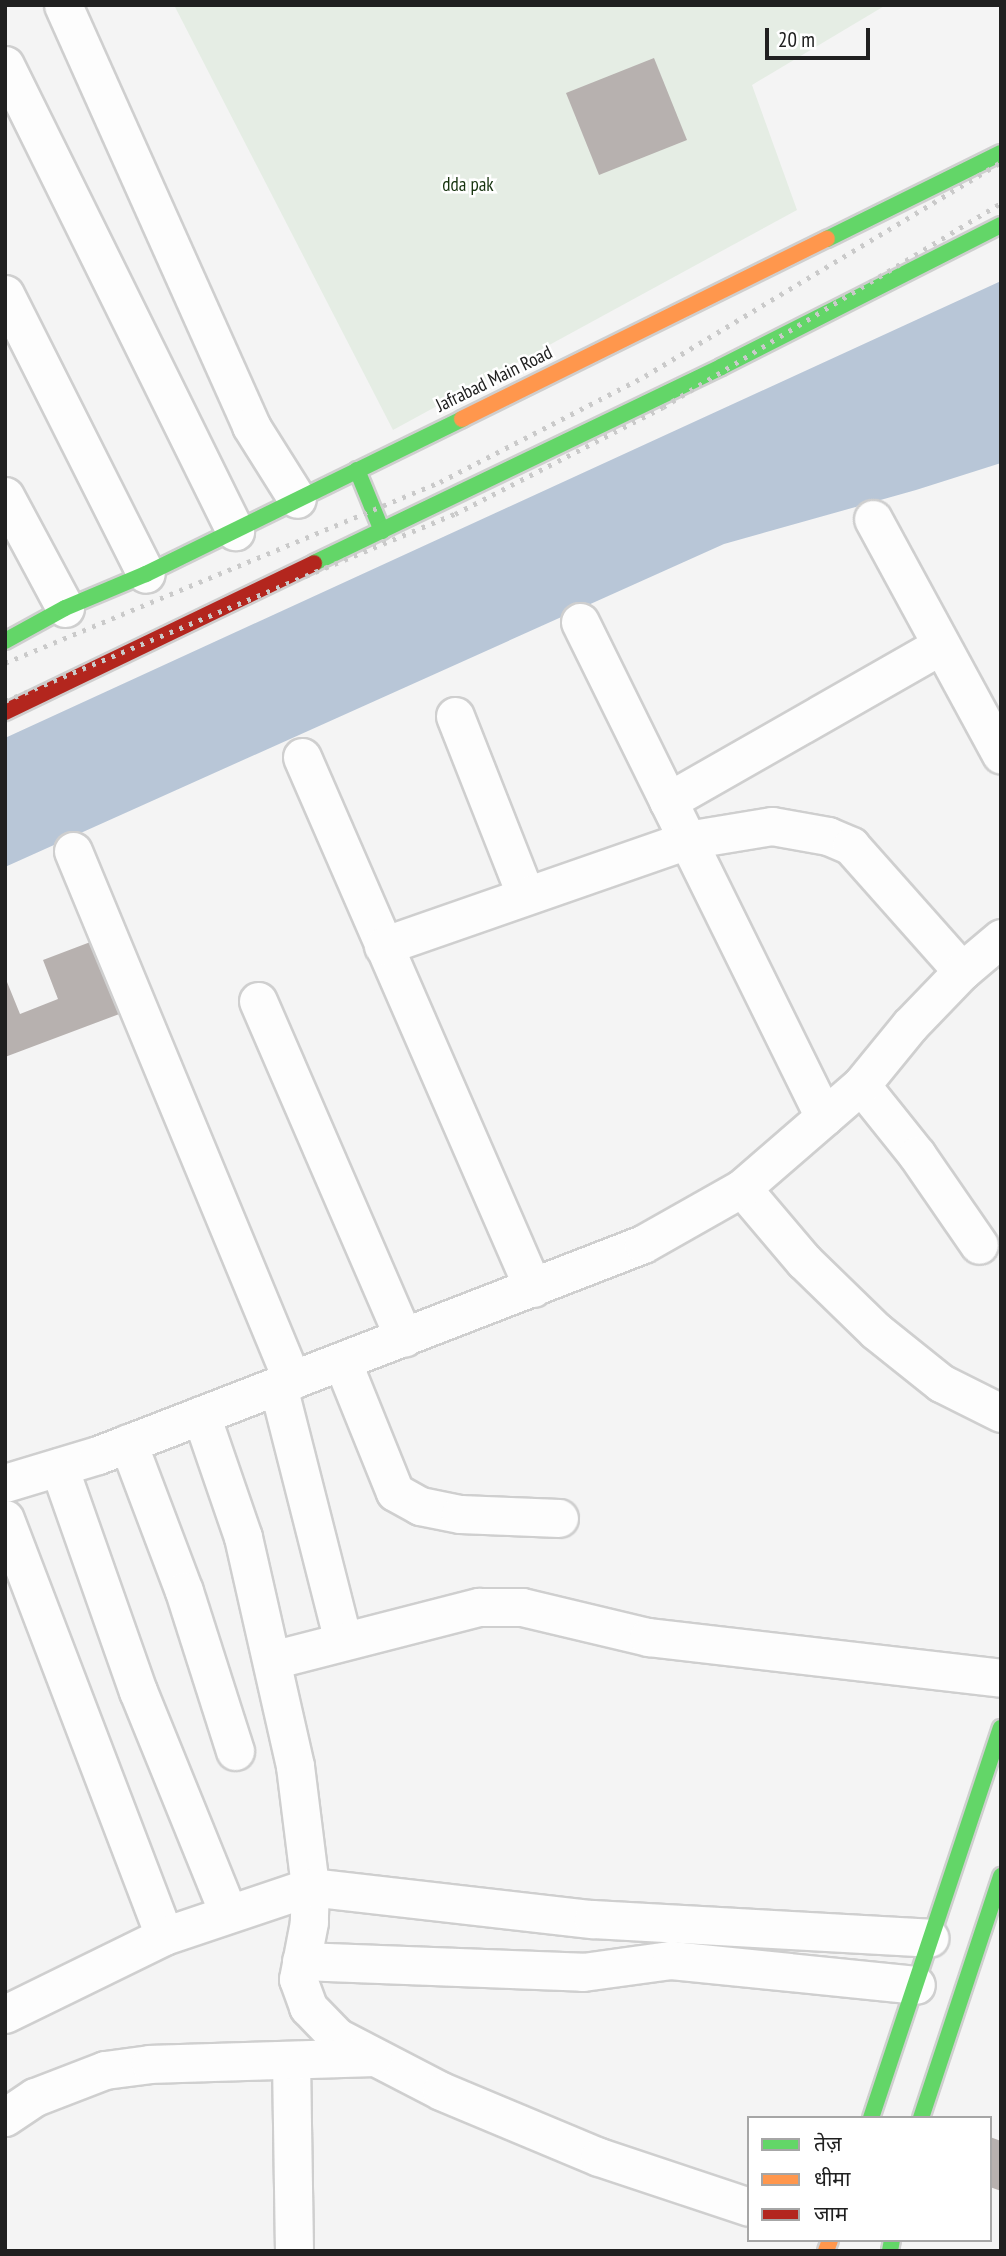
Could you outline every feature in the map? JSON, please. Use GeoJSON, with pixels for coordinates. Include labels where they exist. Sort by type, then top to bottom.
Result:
{"type":"FeatureCollection","features":[{"type":"Feature","properties":{"kind":"main road","name":"Jafrabad Main Road"},"geometry":{"type":"LineString","coordinates":[[5,641],[65,608],[146,574],[235,531],[1001,153]]}},
{"type":"Feature","properties":{"kind":"main road"},"geometry":{"type":"LineString","coordinates":[[5,712],[721,367],[996,227],[1001,246]]}},
{"type":"Feature","properties":{"kind":"main road"},"geometry":{"type":"LineString","coordinates":[[357,470],[382,531]]}},
{"type":"Feature","properties":{"kind":"main road"},"geometry":{"type":"LineString","coordinates":[[872,2116],[884,2098],[929,1938],[1001,1728]]}},
{"type":"Feature","properties":{"kind":"main road"},"geometry":{"type":"LineString","coordinates":[[919,2112],[1001,1876]]}},
{"type":"Feature","properties":{"kind":"street"},"geometry":{"type":"LineString","coordinates":[[63,5],[251,426],[297,499]]}},
{"type":"Feature","properties":{"kind":"street"},"geometry":{"type":"LineString","coordinates":[[5,65],[235,531]]}},
{"type":"Feature","properties":{"kind":"street"},"geometry":{"type":"LineString","coordinates":[[5,294],[146,574]]}},
{"type":"Feature","properties":{"kind":"street"},"geometry":{"type":"LineString","coordinates":[[5,496],[65,608]]}},
{"type":"Feature","properties":{"kind":"street"},"geometry":{"type":"LineString","coordinates":[[873,519],[1001,755]]}},
{"type":"Feature","properties":{"kind":"street"},"geometry":{"type":"LineString","coordinates":[[580,622],[824,1117]]}},
{"type":"Feature","properties":{"kind":"street"},"geometry":{"type":"LineString","coordinates":[[668,801],[941,645]]}},
{"type":"Feature","properties":{"kind":"street"},"geometry":{"type":"LineString","coordinates":[[455,716],[526,896]]}},
{"type":"Feature","properties":{"kind":"street"},"geometry":{"type":"LineString","coordinates":[[302,757],[533,1288]]}},
{"type":"Feature","properties":{"kind":"street"},"geometry":{"type":"LineString","coordinates":[[383,946],[687,840],[772,825],[828,836],[851,846],[962,971]]}},
{"type":"Feature","properties":{"kind":"street"},"geometry":{"type":"LineString","coordinates":[[73,851],[285,1383],[343,1641]]}},
{"type":"Feature","properties":{"kind":"street"},"geometry":{"type":"LineString","coordinates":[[5,1483],[128,1443],[643,1244],[742,1188],[861,1085],[910,1025],[979,954],[1001,938]]}},
{"type":"Feature","properties":{"kind":"street"},"geometry":{"type":"LineString","coordinates":[[258,1001],[404,1338]]}},
{"type":"Feature","properties":{"kind":"street"},"geometry":{"type":"LineString","coordinates":[[861,1085],[917,1155],[979,1245]]}},
{"type":"Feature","properties":{"kind":"street"},"geometry":{"type":"LineString","coordinates":[[742,1188],[804,1261],[876,1331],[941,1383],[1001,1413]]}},
{"type":"Feature","properties":{"kind":"street"},"geometry":{"type":"LineString","coordinates":[[342,1361],[395,1492],[419,1506],[460,1514],[559,1518]]}},
{"type":"Feature","properties":{"kind":"street"},"geometry":{"type":"LineString","coordinates":[[201,1415],[243,1536],[295,1766],[310,1886],[309,1922],[298,1979],[308,2007],[337,2037],[441,2091],[599,2157],[747,2206]]}},
{"type":"Feature","properties":{"kind":"street"},"geometry":{"type":"LineString","coordinates":[[128,1443],[184,1591],[235,1751]]}},
{"type":"Feature","properties":{"kind":"street"},"geometry":{"type":"LineString","coordinates":[[59,1467],[138,1690],[228,1913]]}},
{"type":"Feature","properties":{"kind":"street"},"geometry":{"type":"LineString","coordinates":[[5,1519],[164,1937]]}},
{"type":"Feature","properties":{"kind":"street"},"geometry":{"type":"LineString","coordinates":[[272,1660],[478,1607],[522,1607],[648,1637],[1001,1678]]}},
{"type":"Feature","properties":{"kind":"street"},"geometry":{"type":"LineString","coordinates":[[8,2005],[164,1937],[310,1886],[593,1919],[929,1938]]}},
{"type":"Feature","properties":{"kind":"street"},"geometry":{"type":"LineString","coordinates":[[301,1961],[583,1972],[671,1960],[916,1985]]}},
{"type":"Feature","properties":{"kind":"street"},"geometry":{"type":"LineString","coordinates":[[5,2117],[35,2097],[105,2070],[150,2064],[374,2057]]}},
{"type":"Feature","properties":{"kind":"street"},"geometry":{"type":"LineString","coordinates":[[291,2060],[294,2251]]}},
{"type":"Feature","properties":{"kind":"green space","name":"dda pak"},"geometry":{"type":"Polygon","coordinates":[[[174,5],[886,5],[752,85],[797,210],[393,430],[174,5]]]}},
{"type":"Feature","properties":{"kind":"water"},"geometry":{"type":"Polygon","coordinates":[[[1001,281],[1001,463],[724,544],[5,867],[5,738],[1001,281]]]}},
{"type":"Feature","properties":{"kind":"building"},"geometry":{"type":"Polygon","coordinates":[[[654,58],[687,140],[599,175],[566,93],[654,58]]]}},
{"type":"Feature","properties":{"kind":"building"},"geometry":{"type":"Polygon","coordinates":[[[93,941],[122,1013],[5,1057],[5,977],[20,1014],[58,999],[43,960],[93,941]]]}},
{"type":"Feature","properties":{"kind":"building"},"geometry":{"type":"Polygon","coordinates":[[[992,2138],[1001,2141],[1001,2191],[992,2188],[992,2138]]]}},
{"type":"Feature","properties":{"kind":"railway"},"geometry":{"type":"LineString","coordinates":[[5,663],[440,482],[645,376],[1001,162]]}},
{"type":"Feature","properties":{"kind":"railway"},"geometry":{"type":"LineString","coordinates":[[5,701],[455,514],[663,407],[1001,203]]}},
{"type":"Feature","properties":{"kind":"traffic: fast"},"geometry":{"type":"LineString","coordinates":[[827,239],[1001,153]]}},
{"type":"Feature","properties":{"kind":"traffic: fast"},"geometry":{"type":"LineString","coordinates":[[314,563],[721,367],[1001,225]]}},
{"type":"Feature","properties":{"kind":"traffic: fast"},"geometry":{"type":"LineString","coordinates":[[5,641],[65,608],[146,574],[462,419]]}},
{"type":"Feature","properties":{"kind":"traffic: fast"},"geometry":{"type":"LineString","coordinates":[[357,470],[382,531]]}},
{"type":"Feature","properties":{"kind":"traffic: fast"},"geometry":{"type":"LineString","coordinates":[[872,2116],[1001,1728]]}},
{"type":"Feature","properties":{"kind":"traffic: fast"},"geometry":{"type":"LineString","coordinates":[[922,2116],[1001,1876]]}},
{"type":"Feature","properties":{"kind":"traffic: fast"},"geometry":{"type":"LineString","coordinates":[[890,2251],[892,2242]]}},
{"type":"Feature","properties":{"kind":"traffic: slow"},"geometry":{"type":"LineString","coordinates":[[462,419],[827,239]]}},
{"type":"Feature","properties":{"kind":"traffic: slow"},"geometry":{"type":"LineString","coordinates":[[826,2251],[829,2242]]}},
{"type":"Feature","properties":{"kind":"traffic: jam"},"geometry":{"type":"LineString","coordinates":[[5,712],[314,563]]}}]}
